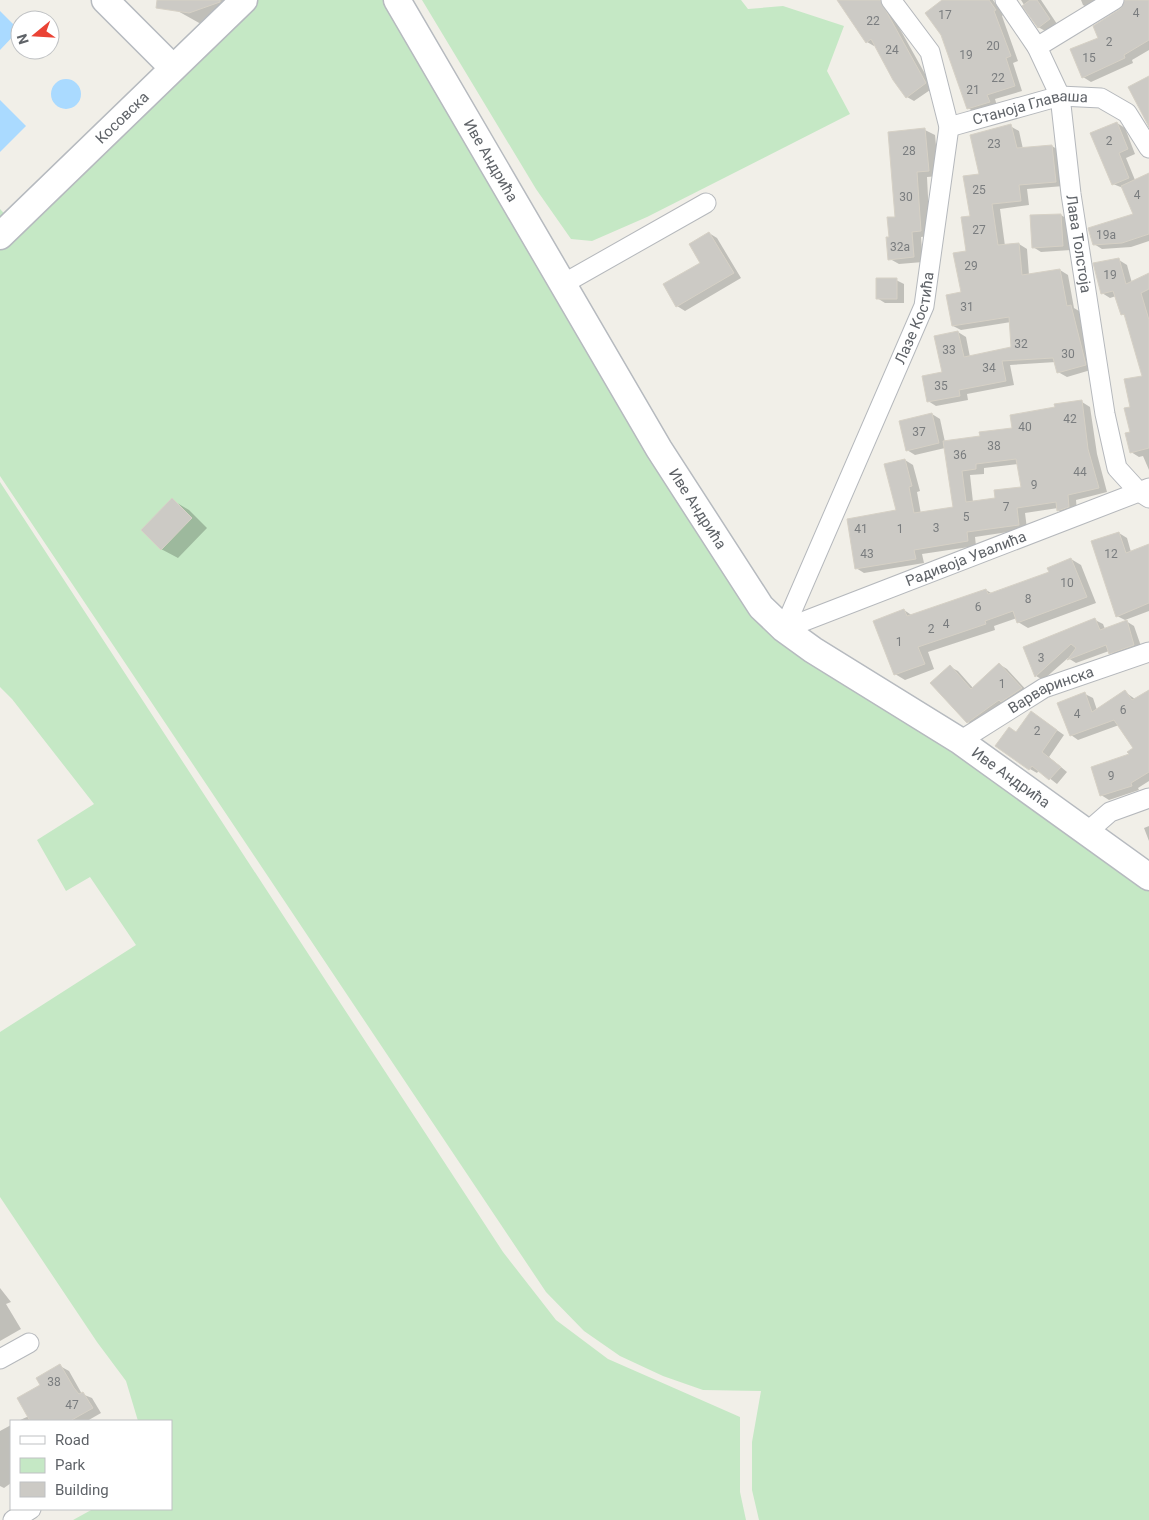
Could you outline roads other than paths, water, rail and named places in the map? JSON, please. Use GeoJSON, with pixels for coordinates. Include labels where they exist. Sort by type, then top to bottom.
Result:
{"type":"FeatureCollection","features":[{"type":"Feature","properties":{"kind":"street"},"geometry":{"type":"LineString","coordinates":[[106,0],[173,68]]}},
{"type":"Feature","properties":{"kind":"street","name":"Косовска"},"geometry":{"type":"LineString","coordinates":[[0,236],[244,0]]}},
{"type":"Feature","properties":{"kind":"street","name":"Иве Андрића"},"geometry":{"type":"LineString","coordinates":[[398,0],[659,449],[760,607],[784,629],[813,650],[960,741],[1149,877]]}},
{"type":"Feature","properties":{"kind":"street","name":"Лазе Костића"},"geometry":{"type":"LineString","coordinates":[[784,629],[924,306],[949,127],[930,52],[891,0]]}},
{"type":"Feature","properties":{"kind":"street","name":"Лава Толстоја"},"geometry":{"type":"LineString","coordinates":[[1005,0],[1037,47],[1060,96],[1071,194],[1105,414],[1117,468],[1145,492]]}},
{"type":"Feature","properties":{"kind":"street"},"geometry":{"type":"LineString","coordinates":[[1037,47],[1114,0]]}},
{"type":"Feature","properties":{"kind":"street","name":"Станоја Главаша"},"geometry":{"type":"LineString","coordinates":[[949,127],[1060,96],[1101,98],[1128,113],[1149,148]]}},
{"type":"Feature","properties":{"kind":"street"},"geometry":{"type":"LineString","coordinates":[[563,284],[706,203]]}},
{"type":"Feature","properties":{"kind":"street","name":"Радивоја Увалића"},"geometry":{"type":"LineString","coordinates":[[784,629],[1145,492]]}},
{"type":"Feature","properties":{"kind":"street","name":"Варваринска"},"geometry":{"type":"LineString","coordinates":[[960,741],[1044,688],[1149,652]]}},
{"type":"Feature","properties":{"kind":"street"},"geometry":{"type":"LineString","coordinates":[[1086,833],[1110,812],[1149,798]]}},
{"type":"Feature","properties":{"kind":"street"},"geometry":{"type":"LineString","coordinates":[[0,1359],[29,1343]]}},
{"type":"Feature","properties":{"kind":"street"},"geometry":{"type":"LineString","coordinates":[[13,1520],[29,1510]]}},
{"type":"Feature","properties":{"kind":"water"},"geometry":{"type":"Polygon","coordinates":[[[0,11],[10,21],[10,39],[0,50],[0,11]]]}},
{"type":"Feature","properties":{"kind":"water"},"geometry":{"type":"Polygon","coordinates":[[[66,79],[77,83],[81,94],[77,105],[66,109],[55,105],[51,94],[55,83],[66,79]]]}},
{"type":"Feature","properties":{"kind":"water"},"geometry":{"type":"Polygon","coordinates":[[[0,100],[26,126],[0,152],[0,100]]]}}]}
